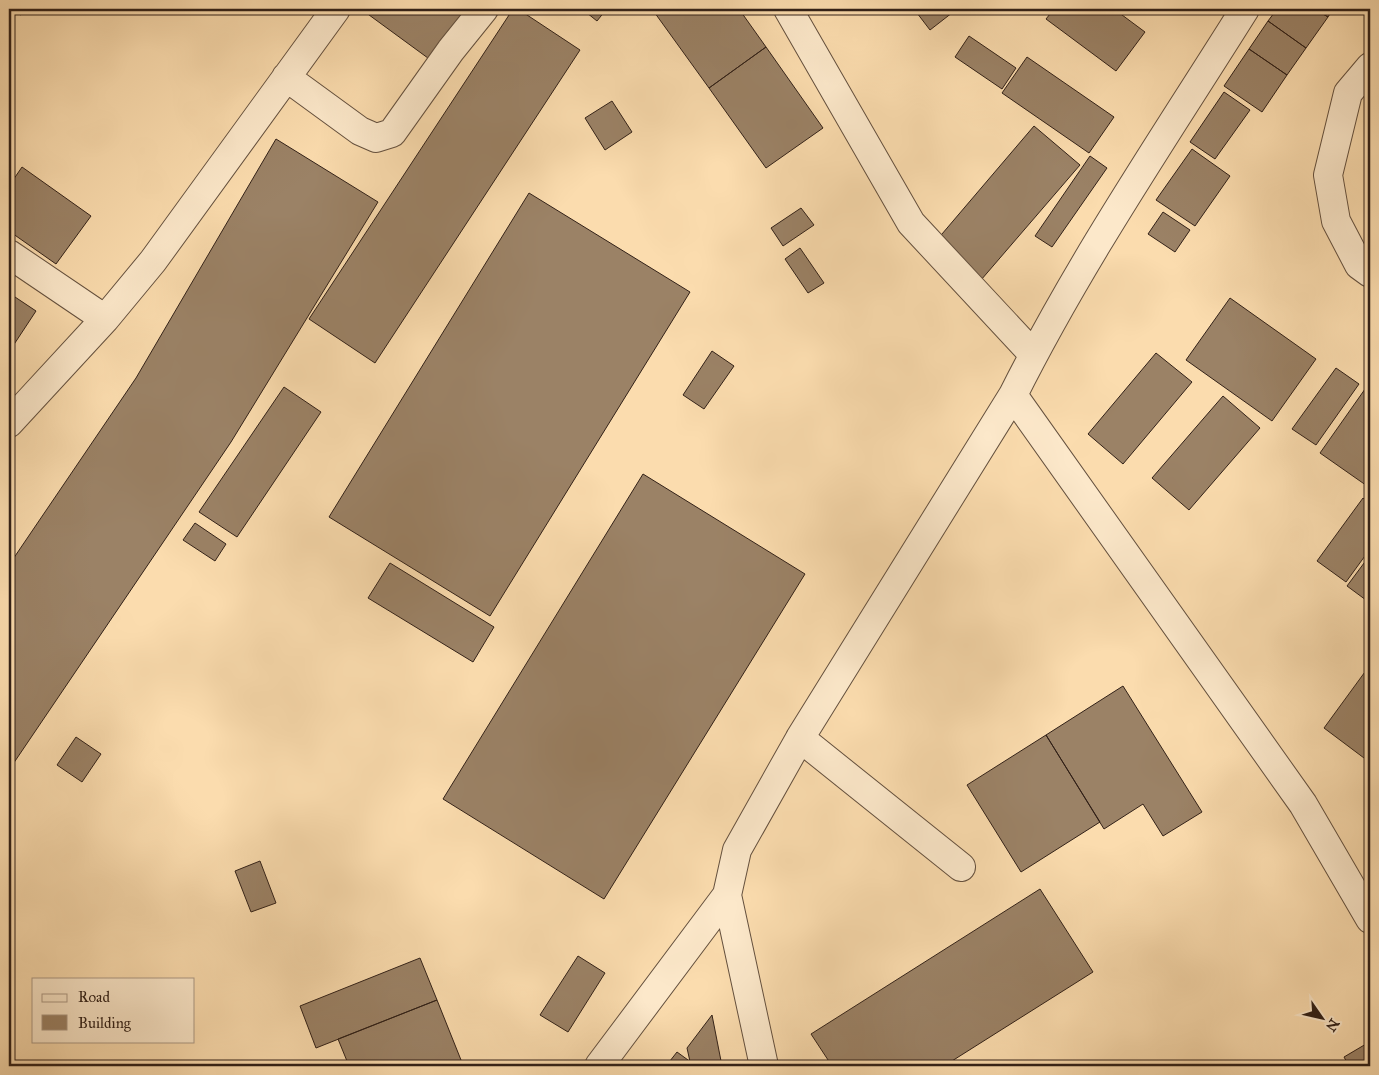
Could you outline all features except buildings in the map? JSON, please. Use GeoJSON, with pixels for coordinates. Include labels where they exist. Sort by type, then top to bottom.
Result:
{"type":"FeatureCollection","features":[{"type":"Feature","properties":{"kind":"street"},"geometry":{"type":"LineString","coordinates":[[9,423],[105,319],[153,261],[336,9]]}},
{"type":"Feature","properties":{"kind":"street"},"geometry":{"type":"LineString","coordinates":[[286,77],[360,132],[376,138],[392,134],[451,50],[484,9]]}},
{"type":"Feature","properties":{"kind":"street"},"geometry":{"type":"LineString","coordinates":[[788,9],[911,223],[1033,354]]}},
{"type":"Feature","properties":{"kind":"street"},"geometry":{"type":"LineString","coordinates":[[764,1066],[727,895],[736,850],[800,738],[1013,394],[1033,354],[1108,227],[1245,9]]}},
{"type":"Feature","properties":{"kind":"street"},"geometry":{"type":"LineString","coordinates":[[1370,67],[1348,93],[1328,175],[1336,221],[1359,265],[1370,273]]}},
{"type":"Feature","properties":{"kind":"street"},"geometry":{"type":"LineString","coordinates":[[9,254],[105,319]]}},
{"type":"Feature","properties":{"kind":"street"},"geometry":{"type":"LineString","coordinates":[[1013,394],[1303,804],[1370,919]]}},
{"type":"Feature","properties":{"kind":"street"},"geometry":{"type":"LineString","coordinates":[[800,738],[961,867]]}},
{"type":"Feature","properties":{"kind":"street"},"geometry":{"type":"LineString","coordinates":[[599,1066],[727,895]]}}]}
